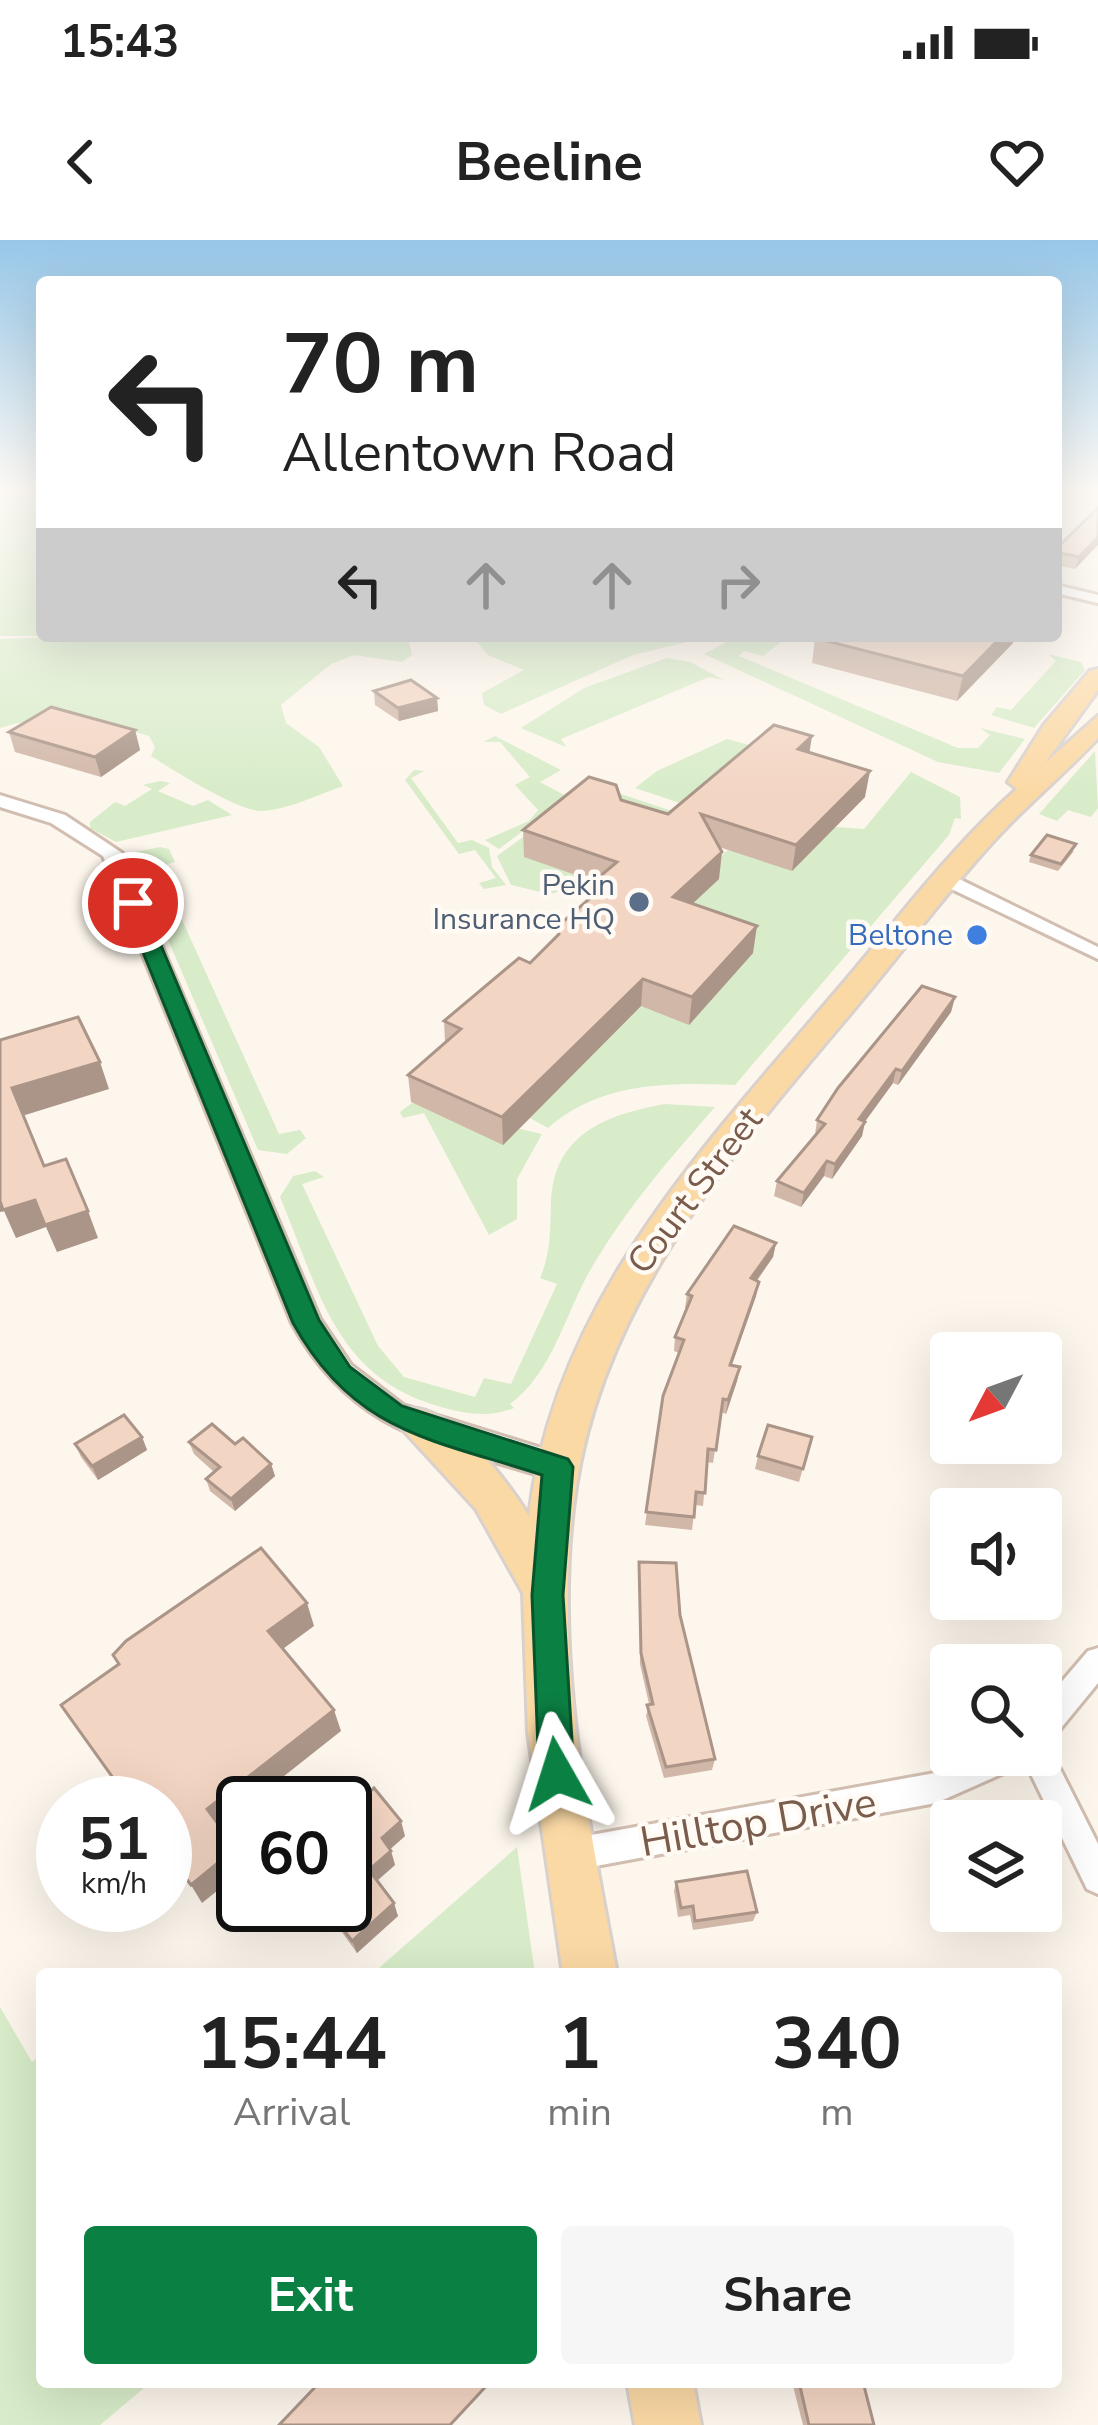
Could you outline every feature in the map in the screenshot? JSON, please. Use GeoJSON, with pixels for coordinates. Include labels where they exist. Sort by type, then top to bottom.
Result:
{"type":"FeatureCollection","features":[{"type":"Feature","properties":{"kind":"main road","name":"Court Street"},"geometry":{"type":"LineString","coordinates":[[988,831],[1052,730],[1098,676]]}},
{"type":"Feature","properties":{"kind":"main road","name":"Court Street"},"geometry":{"type":"LineString","coordinates":[[589,1968],[553,1735],[548,1595],[558,1467],[581,1379],[643,1250],[694,1180],[988,831],[1098,723]]}},
{"type":"Feature","properties":{"kind":"main road"},"geometry":{"type":"LineString","coordinates":[[417,1422],[465,1462],[497,1499],[521,1534],[548,1595]]}},
{"type":"Feature","properties":{"kind":"main road"},"geometry":{"type":"LineString","coordinates":[[661,2388],[668,2425]]}},
{"type":"Feature","properties":{"kind":"street"},"geometry":{"type":"LineString","coordinates":[[0,801],[58,819],[112,853],[307,1323],[340,1374],[392,1414],[558,1467]]}},
{"type":"Feature","properties":{"kind":"street"},"geometry":{"type":"LineString","coordinates":[[947,880],[1098,954]]}},
{"type":"Feature","properties":{"kind":"street"},"geometry":{"type":"LineString","coordinates":[[1062,1704],[1098,1661]]}},
{"type":"Feature","properties":{"kind":"street","name":"Hilltop Drive"},"geometry":{"type":"LineString","coordinates":[[569,1855],[936,1789],[965,1776]]}},
{"type":"Feature","properties":{"kind":"street"},"geometry":{"type":"LineString","coordinates":[[1047,1776],[1098,1877]]}},
{"type":"Feature","properties":{"kind":"green space"},"geometry":{"type":"Polygon","coordinates":[[[0,591],[36,591],[36,636],[0,636],[0,591]]]}},
{"type":"Feature","properties":{"kind":"green space"},"geometry":{"type":"Polygon","coordinates":[[[0,639],[409,642],[412,655],[402,662],[354,655],[331,664],[281,705],[286,723],[319,747],[343,786],[261,811],[222,797],[151,756],[155,747],[149,736],[74,721],[0,728],[0,639]]]}},
{"type":"Feature","properties":{"kind":"green space"},"geometry":{"type":"Polygon","coordinates":[[[477,642],[687,642],[633,655],[501,714],[484,705],[482,693],[524,670],[488,655],[477,642]]]}},
{"type":"Feature","properties":{"kind":"green space"},"geometry":{"type":"Polygon","coordinates":[[[727,642],[781,642],[763,656],[744,651],[739,656],[958,748],[978,748],[990,735],[980,728],[1025,739],[999,773],[938,762],[704,654],[727,642]]]}},
{"type":"Feature","properties":{"kind":"green space"},"geometry":{"type":"Polygon","coordinates":[[[1048,654],[1081,662],[1085,670],[1034,728],[991,715],[997,707],[1011,710],[1056,661],[1048,654]]]}},
{"type":"Feature","properties":{"kind":"green space"},"geometry":{"type":"Polygon","coordinates":[[[667,658],[690,662],[724,680],[709,677],[561,739],[566,747],[521,728],[584,688],[667,658]]]}},
{"type":"Feature","properties":{"kind":"green space"},"geometry":{"type":"Polygon","coordinates":[[[495,736],[561,770],[540,782],[568,797],[499,849],[485,840],[529,821],[538,810],[515,785],[530,777],[500,742],[483,742],[495,736]]]}},
{"type":"Feature","properties":{"kind":"green space"},"geometry":{"type":"Polygon","coordinates":[[[727,739],[771,751],[683,804],[635,788],[657,771],[727,739]]]}},
{"type":"Feature","properties":{"kind":"green space"},"geometry":{"type":"Polygon","coordinates":[[[1095,751],[1098,808],[1091,817],[1068,810],[1057,821],[1039,814],[1095,751]]]}},
{"type":"Feature","properties":{"kind":"green space"},"geometry":{"type":"Polygon","coordinates":[[[414,770],[424,771],[411,778],[458,843],[472,840],[489,848],[492,867],[506,885],[484,889],[479,883],[496,878],[475,850],[459,854],[405,780],[414,770]]]}},
{"type":"Feature","properties":{"kind":"green space"},"geometry":{"type":"Polygon","coordinates":[[[911,772],[960,797],[961,819],[955,818],[949,835],[735,1085],[661,1085],[612,1093],[548,1128],[528,1117],[598,972],[686,1023],[707,1005],[653,917],[728,850],[836,827],[864,829],[911,772]]]}},
{"type":"Feature","properties":{"kind":"green space"},"geometry":{"type":"Polygon","coordinates":[[[170,783],[158,791],[193,806],[208,800],[232,815],[116,842],[90,828],[90,822],[115,802],[125,806],[152,789],[143,785],[170,783]]]}},
{"type":"Feature","properties":{"kind":"green space"},"geometry":{"type":"Polygon","coordinates":[[[612,791],[693,818],[610,894],[587,886],[549,894],[511,885],[497,856],[541,824],[612,791]]]}},
{"type":"Feature","properties":{"kind":"green space"},"geometry":{"type":"Polygon","coordinates":[[[169,849],[175,862],[158,867],[279,1134],[300,1130],[306,1138],[287,1154],[258,1150],[131,853],[169,849]]]}},
{"type":"Feature","properties":{"kind":"green space"},"geometry":{"type":"Polygon","coordinates":[[[412,1103],[542,1134],[517,1179],[517,1219],[489,1235],[424,1113],[403,1118],[400,1112],[412,1103]]]}},
{"type":"Feature","properties":{"kind":"green space"},"geometry":{"type":"Polygon","coordinates":[[[665,1104],[715,1107],[608,1241],[549,1357],[510,1404],[514,1408],[478,1414],[441,1407],[405,1393],[353,1352],[320,1296],[280,1197],[293,1176],[315,1171],[324,1177],[302,1184],[378,1346],[404,1377],[475,1397],[484,1378],[511,1384],[557,1284],[540,1278],[561,1161],[586,1132],[603,1122],[665,1104]]]}},
{"type":"Feature","properties":{"kind":"green space"},"geometry":{"type":"Polygon","coordinates":[[[517,1847],[534,1968],[379,1968],[517,1847]]]}},
{"type":"Feature","properties":{"kind":"green space"},"geometry":{"type":"Polygon","coordinates":[[[0,2007],[32,2062],[36,2059],[36,2388],[144,2388],[100,2425],[0,2425],[0,2007]]]}},
{"type":"Feature","properties":{"kind":"building"},"geometry":{"type":"Polygon","coordinates":[[[831,642],[996,642],[963,676],[831,642]]]}},
{"type":"Feature","properties":{"kind":"building"},"geometry":{"type":"Polygon","coordinates":[[[411,680],[437,698],[398,708],[374,691],[411,680]]]}},
{"type":"Feature","properties":{"kind":"building"},"geometry":{"type":"Polygon","coordinates":[[[51,707],[135,730],[95,757],[9,732],[51,707]]]}},
{"type":"Feature","properties":{"kind":"building"},"geometry":{"type":"Polygon","coordinates":[[[774,725],[812,736],[798,749],[870,771],[796,845],[701,814],[722,852],[673,897],[757,926],[692,997],[643,979],[502,1117],[408,1075],[461,1029],[444,1021],[519,958],[530,963],[559,934],[557,927],[604,886],[599,877],[617,862],[523,830],[589,777],[616,785],[621,800],[668,814],[774,725]]]}},
{"type":"Feature","properties":{"kind":"building"},"geometry":{"type":"Polygon","coordinates":[[[1047,835],[1076,844],[1061,864],[1031,855],[1047,835]]]}},
{"type":"Feature","properties":{"kind":"building"},"geometry":{"type":"Polygon","coordinates":[[[922,986],[955,997],[902,1071],[896,1069],[859,1119],[865,1122],[835,1164],[827,1161],[804,1193],[777,1181],[825,1124],[817,1120],[838,1088],[922,986]]]}},
{"type":"Feature","properties":{"kind":"building"},"geometry":{"type":"Polygon","coordinates":[[[78,1017],[100,1062],[12,1088],[44,1166],[66,1159],[88,1211],[45,1225],[35,1200],[3,1210],[0,1201],[0,1040],[78,1017]]]}},
{"type":"Feature","properties":{"kind":"building"},"geometry":{"type":"Polygon","coordinates":[[[734,1226],[776,1243],[751,1278],[759,1282],[730,1365],[740,1367],[728,1400],[723,1399],[716,1450],[708,1449],[705,1493],[696,1492],[694,1517],[646,1512],[663,1396],[684,1340],[675,1337],[692,1296],[687,1294],[734,1226]]]}},
{"type":"Feature","properties":{"kind":"building"},"geometry":{"type":"Polygon","coordinates":[[[124,1415],[142,1437],[92,1466],[75,1444],[124,1415]]]}},
{"type":"Feature","properties":{"kind":"building"},"geometry":{"type":"Polygon","coordinates":[[[212,1424],[235,1444],[243,1438],[271,1464],[231,1499],[206,1479],[220,1467],[189,1442],[212,1424]]]}},
{"type":"Feature","properties":{"kind":"building"},"geometry":{"type":"Polygon","coordinates":[[[768,1425],[812,1437],[803,1469],[758,1456],[768,1425]]]}},
{"type":"Feature","properties":{"kind":"building"},"geometry":{"type":"Polygon","coordinates":[[[261,1548],[307,1603],[268,1631],[334,1710],[249,1776],[216,1776],[216,1802],[207,1809],[216,1821],[216,1864],[192,1884],[192,1776],[112,1776],[61,1705],[119,1664],[113,1655],[126,1641],[261,1548]]]}},
{"type":"Feature","properties":{"kind":"building"},"geometry":{"type":"Polygon","coordinates":[[[639,1562],[676,1563],[680,1615],[715,1759],[666,1767],[647,1705],[653,1704],[641,1653],[639,1562]]]}},
{"type":"Feature","properties":{"kind":"building"},"geometry":{"type":"Polygon","coordinates":[[[372,1790],[401,1821],[382,1838],[391,1851],[372,1867],[372,1790]]]}},
{"type":"Feature","properties":{"kind":"building"},"geometry":{"type":"Polygon","coordinates":[[[747,1871],[757,1912],[695,1921],[693,1906],[681,1908],[676,1882],[747,1871]]]}},
{"type":"Feature","properties":{"kind":"building"},"geometry":{"type":"Polygon","coordinates":[[[372,1874],[394,1903],[372,1923],[372,1874]]]}},
{"type":"Feature","properties":{"kind":"building"},"geometry":{"type":"Polygon","coordinates":[[[314,2388],[484,2388],[450,2425],[279,2425],[314,2388]]]}},
{"type":"Feature","properties":{"kind":"building"},"geometry":{"type":"Polygon","coordinates":[[[800,2388],[865,2388],[874,2425],[809,2425],[800,2388]]]}},
{"type":"Feature","properties":{"kind":"place","name":"Pekin Insurance HQ"},"geometry":{"type":"Point","coordinates":[639,902]}},
{"type":"Feature","properties":{"kind":"place","name":"Beltone"},"geometry":{"type":"Point","coordinates":[977,935]}},
{"type":"Feature","properties":{"kind":"route"},"geometry":{"type":"LineString","coordinates":[[133,903],[307,1323],[340,1374],[392,1414],[558,1467],[548,1559],[550,1701],[557,1774]]}}]}
